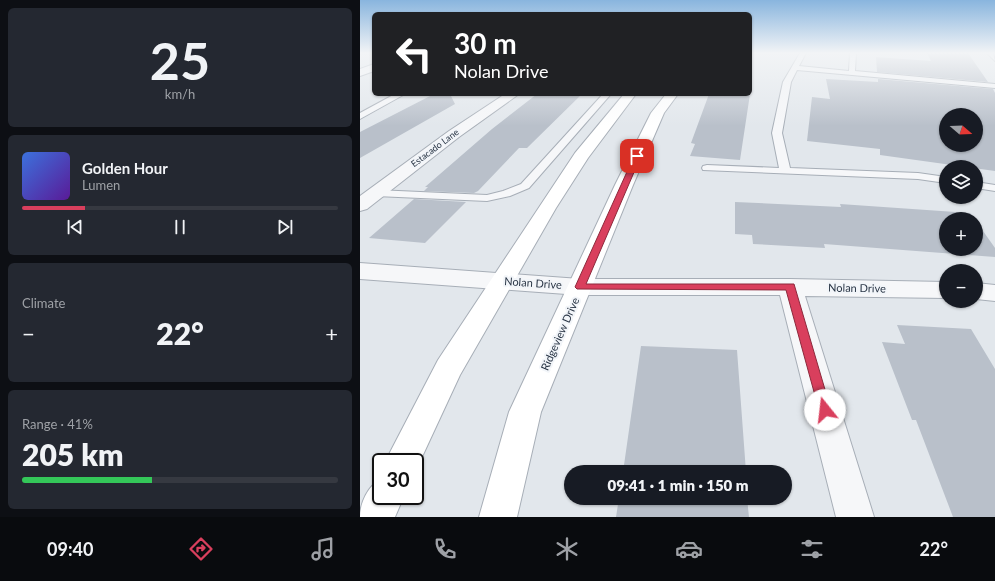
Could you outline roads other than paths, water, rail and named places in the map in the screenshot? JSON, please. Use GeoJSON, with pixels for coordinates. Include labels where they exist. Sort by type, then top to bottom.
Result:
{"type":"FeatureCollection","features":[{"type":"Feature","properties":{"kind":"main road"},"geometry":{"type":"LineString","coordinates":[[406,453],[448,370],[547,208],[581,156],[628,96]]}},
{"type":"Feature","properties":{"kind":"main road","name":"Ridgeview Drive"},"geometry":{"type":"LineString","coordinates":[[498,517],[525,412],[624,185],[658,113],[671,96]]}},
{"type":"Feature","properties":{"kind":"main road"},"geometry":{"type":"LineString","coordinates":[[375,517],[381,505]]}},
{"type":"Feature","properties":{"kind":"street","name":"Estacado Lane"},"geometry":{"type":"LineString","coordinates":[[360,205],[454,134],[510,96]]}},
{"type":"Feature","properties":{"kind":"street","name":"Nolan Drive"},"geometry":{"type":"LineString","coordinates":[[360,271],[580,287],[790,287],[939,290]]}},
{"type":"Feature","properties":{"kind":"street"},"geometry":{"type":"LineString","coordinates":[[790,287],[855,517]]}},
{"type":"Feature","properties":{"kind":"street"},"geometry":{"type":"LineString","coordinates":[[983,292],[995,293]]}},
{"type":"Feature","properties":{"kind":"lane"},"geometry":{"type":"LineString","coordinates":[[785,170],[777,133],[787,82],[790,77]]}},
{"type":"Feature","properties":{"kind":"lane"},"geometry":{"type":"LineString","coordinates":[[897,77],[995,86]]}},
{"type":"Feature","properties":{"kind":"lane"},"geometry":{"type":"LineString","coordinates":[[360,116],[398,96]]}},
{"type":"Feature","properties":{"kind":"lane"},"geometry":{"type":"LineString","coordinates":[[376,193],[487,198],[518,190],[525,186],[605,96]]}},
{"type":"Feature","properties":{"kind":"lane"},"geometry":{"type":"LineString","coordinates":[[707,168],[918,176],[939,179]]}},
{"type":"Feature","properties":{"kind":"lane"},"geometry":{"type":"LineString","coordinates":[[983,186],[995,188]]}}]}
